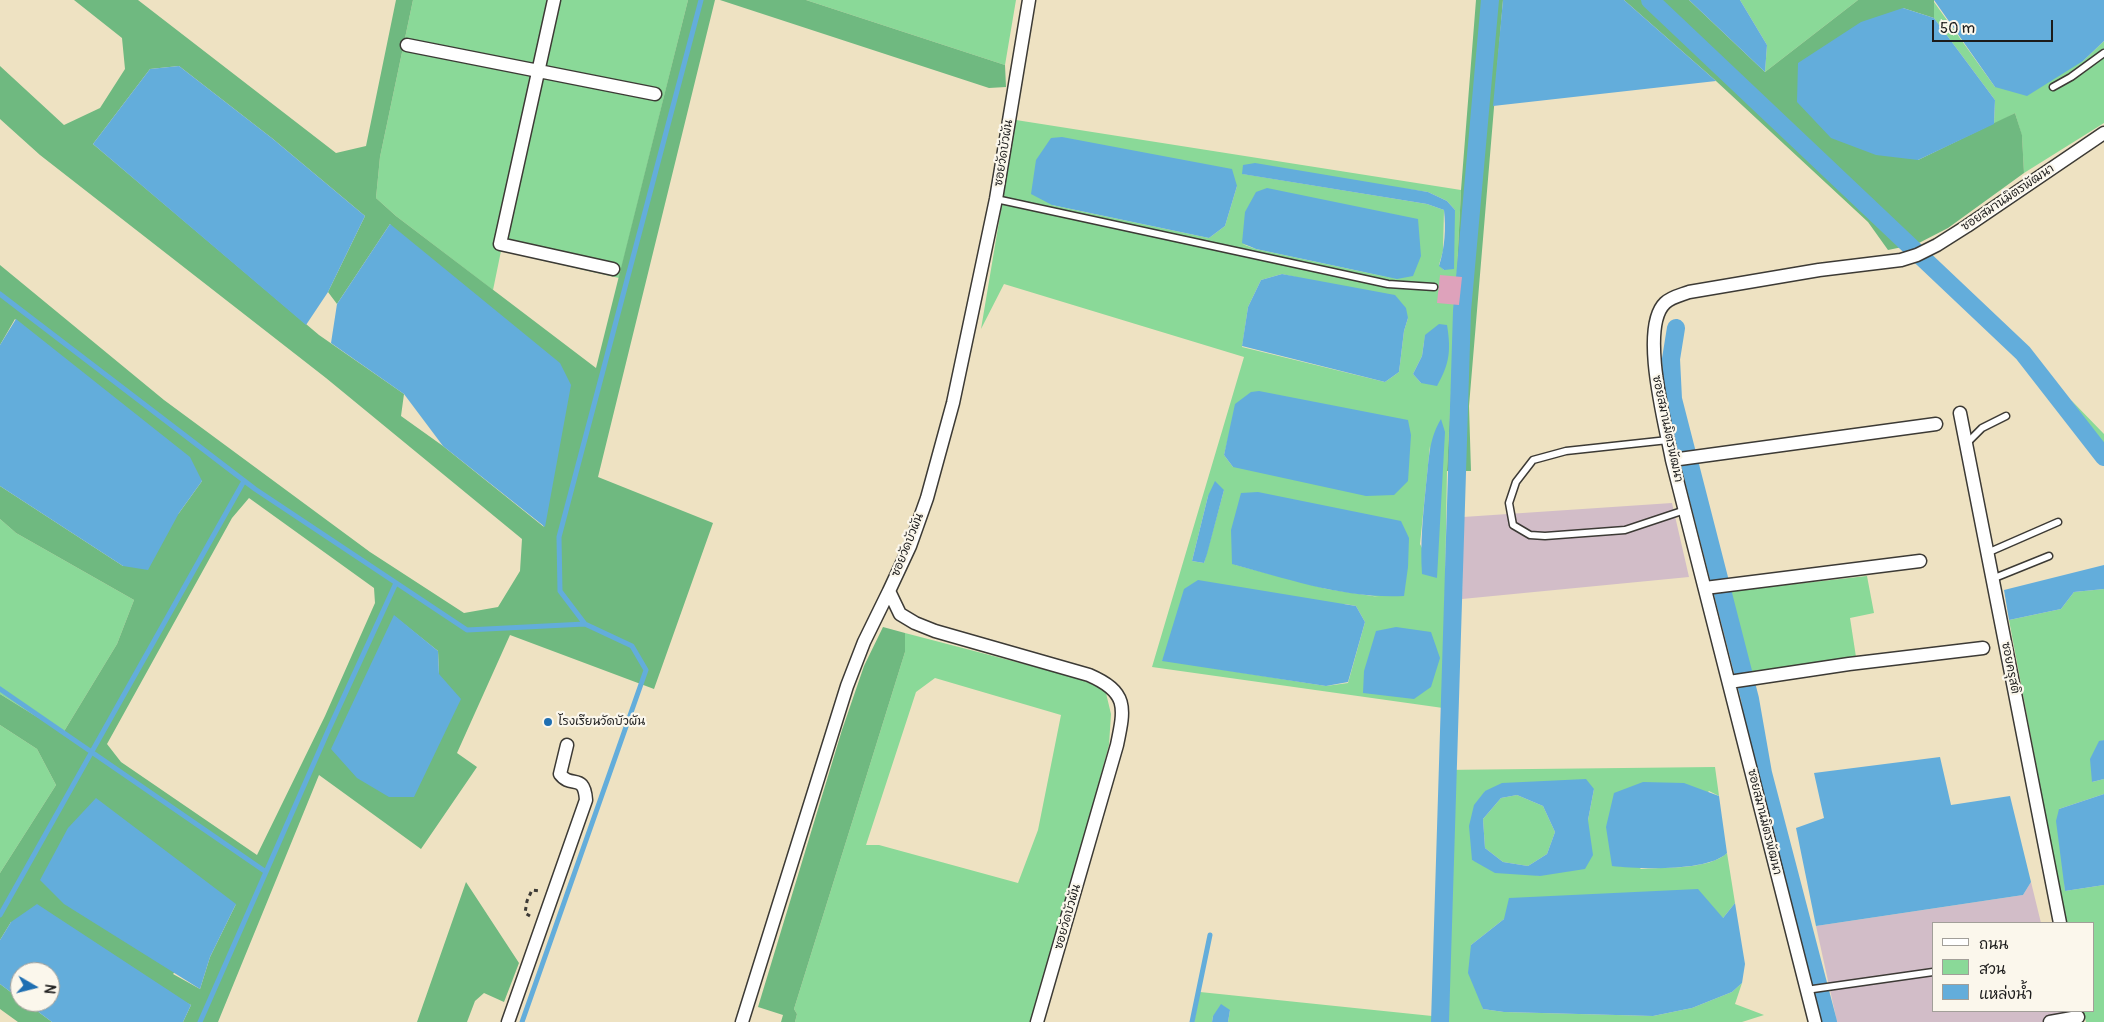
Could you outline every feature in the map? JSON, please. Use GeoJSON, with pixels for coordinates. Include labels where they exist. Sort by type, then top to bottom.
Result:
{"type":"FeatureCollection","features":[{"type":"Feature","properties":{"kind":"street"},"geometry":{"type":"LineString","coordinates":[[554,0],[500,244],[613,270]]}},
{"type":"Feature","properties":{"kind":"street","name":"ซอยวัดบัวผัน"},"geometry":{"type":"LineString","coordinates":[[1029,0],[996,198],[953,403],[927,498],[910,546],[889,591],[900,614],[915,623],[935,631],[1089,674],[1106,682],[1116,691],[1122,705],[1122,720],[1117,746],[1037,1022]]}},
{"type":"Feature","properties":{"kind":"street"},"geometry":{"type":"LineString","coordinates":[[407,45],[655,94]]}},
{"type":"Feature","properties":{"kind":"street","name":"ซอยสมานมิตรพัฒนา"},"geometry":{"type":"LineString","coordinates":[[1814,1022],[1672,460],[1654,358],[1655,329],[1658,314],[1664,304],[1673,298],[1689,292],[1819,270],[1895,261],[1917,255],[1938,245],[2104,133]]}},
{"type":"Feature","properties":{"kind":"street","name":"ซอยครุสติ"},"geometry":{"type":"LineString","coordinates":[[1960,413],[2060,922]]}},
{"type":"Feature","properties":{"kind":"street"},"geometry":{"type":"LineString","coordinates":[[1672,460],[1936,424]]}},
{"type":"Feature","properties":{"kind":"street"},"geometry":{"type":"LineString","coordinates":[[1704,588],[1920,561]]}},
{"type":"Feature","properties":{"kind":"street"},"geometry":{"type":"LineString","coordinates":[[742,1022],[847,686],[864,642],[889,591]]}},
{"type":"Feature","properties":{"kind":"street"},"geometry":{"type":"LineString","coordinates":[[1729,682],[1849,664],[1983,648]]}},
{"type":"Feature","properties":{"kind":"street"},"geometry":{"type":"LineString","coordinates":[[508,1022],[586,800],[585,788],[582,784],[562,777],[560,774],[567,745]]}},
{"type":"Feature","properties":{"kind":"street"},"geometry":{"type":"LineString","coordinates":[[2050,1022],[2078,1017]]}},
{"type":"Feature","properties":{"kind":"lane"},"geometry":{"type":"LineString","coordinates":[[2053,87],[2071,77],[2104,53]]}},
{"type":"Feature","properties":{"kind":"lane"},"geometry":{"type":"LineString","coordinates":[[996,198],[1388,284],[1434,287]]}},
{"type":"Feature","properties":{"kind":"lane"},"geometry":{"type":"LineString","coordinates":[[1966,443],[1982,428],[2006,416]]}},
{"type":"Feature","properties":{"kind":"lane"},"geometry":{"type":"LineString","coordinates":[[1668,440],[1566,450],[1533,460],[1516,482],[1509,503],[1513,525],[1530,535],[1545,536],[1625,530],[1685,510]]}},
{"type":"Feature","properties":{"kind":"lane"},"geometry":{"type":"LineString","coordinates":[[1987,553],[2058,522]]}},
{"type":"Feature","properties":{"kind":"lane"},"geometry":{"type":"LineString","coordinates":[[1992,579],[2049,556]]}},
{"type":"Feature","properties":{"kind":"lane"},"geometry":{"type":"LineString","coordinates":[[1806,990],[1932,972]]}},
{"type":"Feature","properties":{"kind":"shaded area"},"geometry":{"type":"Polygon","coordinates":[[[1672,503],[1689,577],[1462,599],[1463,517],[1672,503]]]}},
{"type":"Feature","properties":{"kind":"shaded area"},"geometry":{"type":"Polygon","coordinates":[[[2031,882],[2041,922],[1932,922],[1932,1012],[2063,1012],[2066,1022],[1837,1022],[1816,926],[2023,895],[2031,882]]]}},
{"type":"Feature","properties":{"kind":"green space"},"geometry":{"type":"Polygon","coordinates":[[[74,0],[138,0],[336,153],[366,146],[396,0],[413,0],[380,157],[376,198],[396,216],[596,368],[688,0],[715,0],[598,477],[713,523],[654,689],[510,635],[457,753],[477,767],[421,849],[319,775],[218,1022],[183,1022],[191,1005],[11,922],[0,940],[0,873],[56,785],[37,749],[0,725],[0,694],[63,733],[117,644],[134,600],[16,533],[0,519],[0,486],[123,566],[179,513],[202,481],[15,319],[0,345],[0,265],[164,400],[370,552],[464,613],[498,607],[520,571],[522,539],[326,378],[40,155],[0,119],[0,66],[64,125],[100,108],[125,69],[122,38],[74,0]],[[179,66],[150,69],[93,144],[319,335],[404,394],[401,416],[443,446],[544,527],[390,224],[337,304],[328,292],[365,216],[273,139],[179,66]],[[249,498],[232,518],[107,744],[121,762],[257,855],[325,716],[375,603],[374,588],[249,498]],[[394,616],[439,674],[438,651],[394,616]],[[236,904],[173,974],[200,989],[210,957],[236,904]]]}},
{"type":"Feature","properties":{"kind":"green space"},"geometry":{"type":"Polygon","coordinates":[[[413,0],[688,0],[619,278],[501,251],[493,290],[396,216],[376,198],[380,157],[413,0]]]}},
{"type":"Feature","properties":{"kind":"green space"},"geometry":{"type":"Polygon","coordinates":[[[720,0],[806,0],[1005,65],[1006,87],[989,88],[720,0]]]}},
{"type":"Feature","properties":{"kind":"green space"},"geometry":{"type":"Polygon","coordinates":[[[806,0],[1016,0],[1005,65],[806,0]]]}},
{"type":"Feature","properties":{"kind":"green space"},"geometry":{"type":"Polygon","coordinates":[[[1476,0],[1503,0],[1469,406],[1471,471],[1447,471],[1461,190],[1476,0]]]}},
{"type":"Feature","properties":{"kind":"green space"},"geometry":{"type":"Polygon","coordinates":[[[1624,0],[1689,0],[1765,72],[1858,0],[1934,0],[1934,18],[1903,8],[1918,160],[2015,113],[2022,135],[2024,173],[1948,228],[1917,244],[1888,250],[1868,222],[1716,81],[1624,0]]]}},
{"type":"Feature","properties":{"kind":"green space"},"geometry":{"type":"Polygon","coordinates":[[[1740,0],[1858,0],[1765,72],[1767,45],[1740,0]]]}},
{"type":"Feature","properties":{"kind":"green space"},"geometry":{"type":"Polygon","coordinates":[[[1934,2],[1995,87],[2083,61],[2104,41],[2104,123],[2024,173],[2022,136],[2015,113],[1994,124],[1995,100],[1934,18],[1934,2]]]}},
{"type":"Feature","properties":{"kind":"green space"},"geometry":{"type":"Polygon","coordinates":[[[1016,120],[1461,190],[1447,471],[1443,708],[1152,667],[1244,357],[1004,284],[981,329],[1016,120]],[[1243,166],[1243,174],[1427,204],[1444,210],[1443,251],[1439,265],[1444,270],[1455,210],[1447,201],[1428,192],[1243,166]],[[1237,186],[1052,205],[1209,238],[1225,226],[1237,186]],[[1242,244],[1256,249],[1397,279],[1242,244]],[[1282,274],[1261,280],[1248,307],[1242,347],[1385,382],[1399,372],[1404,331],[1408,318],[1322,283],[1282,274]],[[1425,335],[1422,356],[1413,374],[1421,383],[1425,335]],[[1231,427],[1224,455],[1233,467],[1231,427]],[[1430,446],[1420,544],[1437,578],[1430,446]],[[1224,490],[1208,496],[1192,561],[1204,563],[1224,490]],[[1232,564],[1327,589],[1379,597],[1232,564]],[[1345,604],[1162,660],[1326,686],[1348,683],[1365,622],[1356,606],[1345,604]]]}},
{"type":"Feature","properties":{"kind":"green space"},"geometry":{"type":"Polygon","coordinates":[[[2071,400],[2104,434],[2104,446],[2071,400]]]}},
{"type":"Feature","properties":{"kind":"green space"},"geometry":{"type":"Polygon","coordinates":[[[0,519],[16,533],[134,600],[117,644],[63,733],[0,694],[0,519]]]}},
{"type":"Feature","properties":{"kind":"green space"},"geometry":{"type":"Polygon","coordinates":[[[1867,576],[1874,613],[1850,618],[1856,657],[1735,674],[1716,598],[1723,592],[1867,576]]]}},
{"type":"Feature","properties":{"kind":"green space"},"geometry":{"type":"Polygon","coordinates":[[[2104,589],[2104,740],[2099,742],[2092,782],[2104,779],[2104,794],[2059,809],[2065,891],[2104,885],[2104,1022],[2086,1022],[2083,1012],[2094,1012],[2094,922],[2066,922],[2009,620],[2061,609],[2074,592],[2104,589]]]}},
{"type":"Feature","properties":{"kind":"green space"},"geometry":{"type":"Polygon","coordinates":[[[883,627],[905,633],[905,652],[794,1009],[797,1014],[795,1022],[781,1022],[783,1015],[758,1007],[842,730],[864,666],[883,627]]]}},
{"type":"Feature","properties":{"kind":"green space"},"geometry":{"type":"Polygon","coordinates":[[[905,633],[1074,677],[1105,689],[1111,714],[1109,745],[1030,1022],[795,1022],[797,1014],[794,1009],[905,652],[905,633]],[[935,678],[916,692],[866,845],[879,845],[1018,883],[1038,830],[1061,715],[935,678]]]}},
{"type":"Feature","properties":{"kind":"green space"},"geometry":{"type":"Polygon","coordinates":[[[0,725],[37,749],[56,785],[0,873],[0,725]]]}},
{"type":"Feature","properties":{"kind":"green space"},"geometry":{"type":"Polygon","coordinates":[[[1715,767],[1719,796],[1709,791],[1640,869],[1698,865],[1719,858],[1727,853],[1735,903],[1723,918],[1504,919],[1471,945],[1483,1009],[1504,1012],[1653,1016],[1692,1008],[1732,992],[1742,983],[1735,1004],[1764,1015],[1742,1022],[1228,1022],[1230,1010],[1213,1016],[1212,1022],[1194,1022],[1200,992],[1432,1016],[1441,770],[1715,767]],[[1594,789],[1485,791],[1472,860],[1540,876],[1588,820],[1594,789]]]}},
{"type":"Feature","properties":{"kind":"green space"},"geometry":{"type":"Polygon","coordinates":[[[1517,795],[1543,806],[1555,832],[1547,854],[1528,866],[1503,862],[1485,848],[1483,819],[1501,798],[1517,795]]]}},
{"type":"Feature","properties":{"kind":"green space"},"geometry":{"type":"Polygon","coordinates":[[[466,882],[519,963],[504,1002],[484,993],[475,1001],[467,1022],[417,1022],[466,882]]]}},
{"type":"Feature","properties":{"kind":"green space"},"geometry":{"type":"Polygon","coordinates":[[[0,984],[10,992],[10,1012],[38,1012],[52,1022],[18,1022],[0,1009],[0,984]]]}},
{"type":"Feature","properties":{"kind":"water"},"geometry":{"type":"Polygon","coordinates":[[[1503,0],[1624,0],[1716,81],[1493,106],[1503,0]]]}},
{"type":"Feature","properties":{"kind":"water"},"geometry":{"type":"Polygon","coordinates":[[[1689,0],[1740,0],[1767,45],[1765,72],[1689,0]]]}},
{"type":"Feature","properties":{"kind":"water"},"geometry":{"type":"Polygon","coordinates":[[[1934,0],[2104,0],[2104,41],[2083,61],[2027,96],[1995,87],[1934,0]]]}},
{"type":"Feature","properties":{"kind":"water"},"geometry":{"type":"Polygon","coordinates":[[[1903,8],[1934,18],[1995,100],[1994,124],[1918,160],[1876,155],[1831,138],[1797,102],[1798,63],[1861,22],[1903,8]]]}},
{"type":"Feature","properties":{"kind":"water"},"geometry":{"type":"Polygon","coordinates":[[[179,66],[273,139],[365,216],[328,292],[306,325],[93,144],[150,69],[179,66]]]}},
{"type":"Feature","properties":{"kind":"water"},"geometry":{"type":"Polygon","coordinates":[[[1062,137],[1232,169],[1237,186],[1225,226],[1209,238],[1052,205],[1031,194],[1036,160],[1051,138],[1062,137]]]}},
{"type":"Feature","properties":{"kind":"water"},"geometry":{"type":"Polygon","coordinates":[[[1255,163],[1428,192],[1447,201],[1455,210],[1454,269],[1444,270],[1439,266],[1443,252],[1444,210],[1427,204],[1242,174],[1243,165],[1255,163]]]}},
{"type":"Feature","properties":{"kind":"water"},"geometry":{"type":"Polygon","coordinates":[[[1267,188],[1418,219],[1421,256],[1413,276],[1397,279],[1256,249],[1242,243],[1245,212],[1256,192],[1267,188]]]}},
{"type":"Feature","properties":{"kind":"water"},"geometry":{"type":"Polygon","coordinates":[[[390,224],[560,363],[571,385],[545,527],[443,446],[404,394],[331,343],[337,304],[390,224]]]}},
{"type":"Feature","properties":{"kind":"water"},"geometry":{"type":"Polygon","coordinates":[[[1282,274],[1395,295],[1406,308],[1408,318],[1404,331],[1399,372],[1385,382],[1242,346],[1248,307],[1261,280],[1282,274]]]}},
{"type":"Feature","properties":{"kind":"water"},"geometry":{"type":"Polygon","coordinates":[[[16,319],[190,457],[202,481],[179,513],[148,570],[123,566],[0,486],[0,345],[16,319]]]}},
{"type":"Feature","properties":{"kind":"water"},"geometry":{"type":"Polygon","coordinates":[[[1439,324],[1447,325],[1449,349],[1445,370],[1437,386],[1421,383],[1413,374],[1422,356],[1425,335],[1439,324]]]}},
{"type":"Feature","properties":{"kind":"water"},"geometry":{"type":"Polygon","coordinates":[[[1259,391],[1408,420],[1411,435],[1408,481],[1394,495],[1366,496],[1233,467],[1224,455],[1235,404],[1251,392],[1259,391]]]}},
{"type":"Feature","properties":{"kind":"water"},"geometry":{"type":"Polygon","coordinates":[[[1441,419],[1445,432],[1437,578],[1422,574],[1421,563],[1430,451],[1441,419]]]}},
{"type":"Feature","properties":{"kind":"water"},"geometry":{"type":"Polygon","coordinates":[[[1215,481],[1224,490],[1207,554],[1204,563],[1192,561],[1208,496],[1215,481]]]}},
{"type":"Feature","properties":{"kind":"water"},"geometry":{"type":"Polygon","coordinates":[[[1258,492],[1401,521],[1409,538],[1404,596],[1382,596],[1338,591],[1295,582],[1232,564],[1231,530],[1241,493],[1258,492]]]}},
{"type":"Feature","properties":{"kind":"water"},"geometry":{"type":"Polygon","coordinates":[[[2104,565],[2104,589],[2074,592],[2061,609],[2009,620],[2004,590],[2104,565]]]}},
{"type":"Feature","properties":{"kind":"water"},"geometry":{"type":"Polygon","coordinates":[[[1198,580],[1356,606],[1365,622],[1348,682],[1326,686],[1162,661],[1184,589],[1198,580]]]}},
{"type":"Feature","properties":{"kind":"water"},"geometry":{"type":"Polygon","coordinates":[[[394,615],[438,651],[439,674],[461,699],[414,797],[389,797],[357,778],[331,749],[394,615]]]}},
{"type":"Feature","properties":{"kind":"water"},"geometry":{"type":"Polygon","coordinates":[[[1396,627],[1431,632],[1440,658],[1431,687],[1414,699],[1363,693],[1364,671],[1376,631],[1396,627]]]}},
{"type":"Feature","properties":{"kind":"water"},"geometry":{"type":"Polygon","coordinates":[[[2104,740],[2104,779],[2092,782],[2090,759],[2099,741],[2104,740]]]}},
{"type":"Feature","properties":{"kind":"water"},"geometry":{"type":"Polygon","coordinates":[[[1940,757],[1951,805],[2010,796],[2031,882],[2023,895],[1816,926],[1796,828],[1824,818],[1814,773],[1940,757]]]}},
{"type":"Feature","properties":{"kind":"water"},"geometry":{"type":"Polygon","coordinates":[[[1586,779],[1594,789],[1588,820],[1593,855],[1585,869],[1540,876],[1495,873],[1472,860],[1469,826],[1474,805],[1485,791],[1502,783],[1586,779]],[[1517,795],[1501,798],[1483,819],[1485,848],[1503,862],[1528,866],[1547,854],[1555,832],[1543,806],[1517,795]]]}},
{"type":"Feature","properties":{"kind":"water"},"geometry":{"type":"Polygon","coordinates":[[[1643,782],[1684,783],[1719,796],[1727,853],[1718,859],[1705,863],[1672,868],[1612,866],[1606,827],[1614,793],[1643,782]]]}},
{"type":"Feature","properties":{"kind":"water"},"geometry":{"type":"Polygon","coordinates":[[[2104,794],[2104,885],[2065,891],[2056,821],[2059,809],[2104,794]]]}},
{"type":"Feature","properties":{"kind":"water"},"geometry":{"type":"Polygon","coordinates":[[[96,798],[236,904],[210,957],[200,989],[64,904],[40,880],[68,828],[96,798]]]}},
{"type":"Feature","properties":{"kind":"water"},"geometry":{"type":"Polygon","coordinates":[[[1698,889],[1723,918],[1735,903],[1745,964],[1742,983],[1732,992],[1692,1008],[1653,1016],[1504,1012],[1483,1009],[1468,973],[1471,945],[1504,919],[1509,898],[1698,889]]]}},
{"type":"Feature","properties":{"kind":"water"},"geometry":{"type":"Polygon","coordinates":[[[37,904],[191,1005],[183,1022],[52,1022],[38,1012],[60,1012],[60,962],[10,962],[10,992],[0,984],[0,940],[11,922],[37,904]]]}},
{"type":"Feature","properties":{"kind":"water"},"geometry":{"type":"Polygon","coordinates":[[[1221,1004],[1230,1010],[1228,1022],[1212,1022],[1213,1016],[1221,1004]]]}},
{"type":"Feature","properties":{"kind":"building"},"geometry":{"type":"Polygon","coordinates":[[[1440,275],[1462,277],[1459,305],[1437,303],[1440,275]]]}},
{"type":"Feature","properties":{"kind":"waterway"},"geometry":{"type":"LineString","coordinates":[[585,624],[560,591],[559,537],[701,0]]}},
{"type":"Feature","properties":{"kind":"waterway"},"geometry":{"type":"LineString","coordinates":[[1440,1022],[1462,311],[1490,0]]}},
{"type":"Feature","properties":{"kind":"waterway"},"geometry":{"type":"LineString","coordinates":[[1650,0],[2023,353],[2104,457]]}},
{"type":"Feature","properties":{"kind":"waterway"},"geometry":{"type":"LineString","coordinates":[[0,294],[255,489],[467,630],[585,624],[632,646],[646,670],[522,1022]]}},
{"type":"Feature","properties":{"kind":"waterway"},"geometry":{"type":"LineString","coordinates":[[1676,328],[1671,359],[1673,399],[1750,699],[1763,773],[1828,1022]]}},
{"type":"Feature","properties":{"kind":"waterway"},"geometry":{"type":"LineString","coordinates":[[0,915],[244,481]]}},
{"type":"Feature","properties":{"kind":"waterway"},"geometry":{"type":"LineString","coordinates":[[200,1022],[328,731],[396,583]]}},
{"type":"Feature","properties":{"kind":"waterway"},"geometry":{"type":"LineString","coordinates":[[0,689],[266,872]]}},
{"type":"Feature","properties":{"kind":"waterway"},"geometry":{"type":"LineString","coordinates":[[1192,1022],[1210,935]]}},
{"type":"Feature","properties":{"kind":"place","name":"โรงเรียนวัดบัวผัน"},"geometry":{"type":"Point","coordinates":[548,722]}}]}
